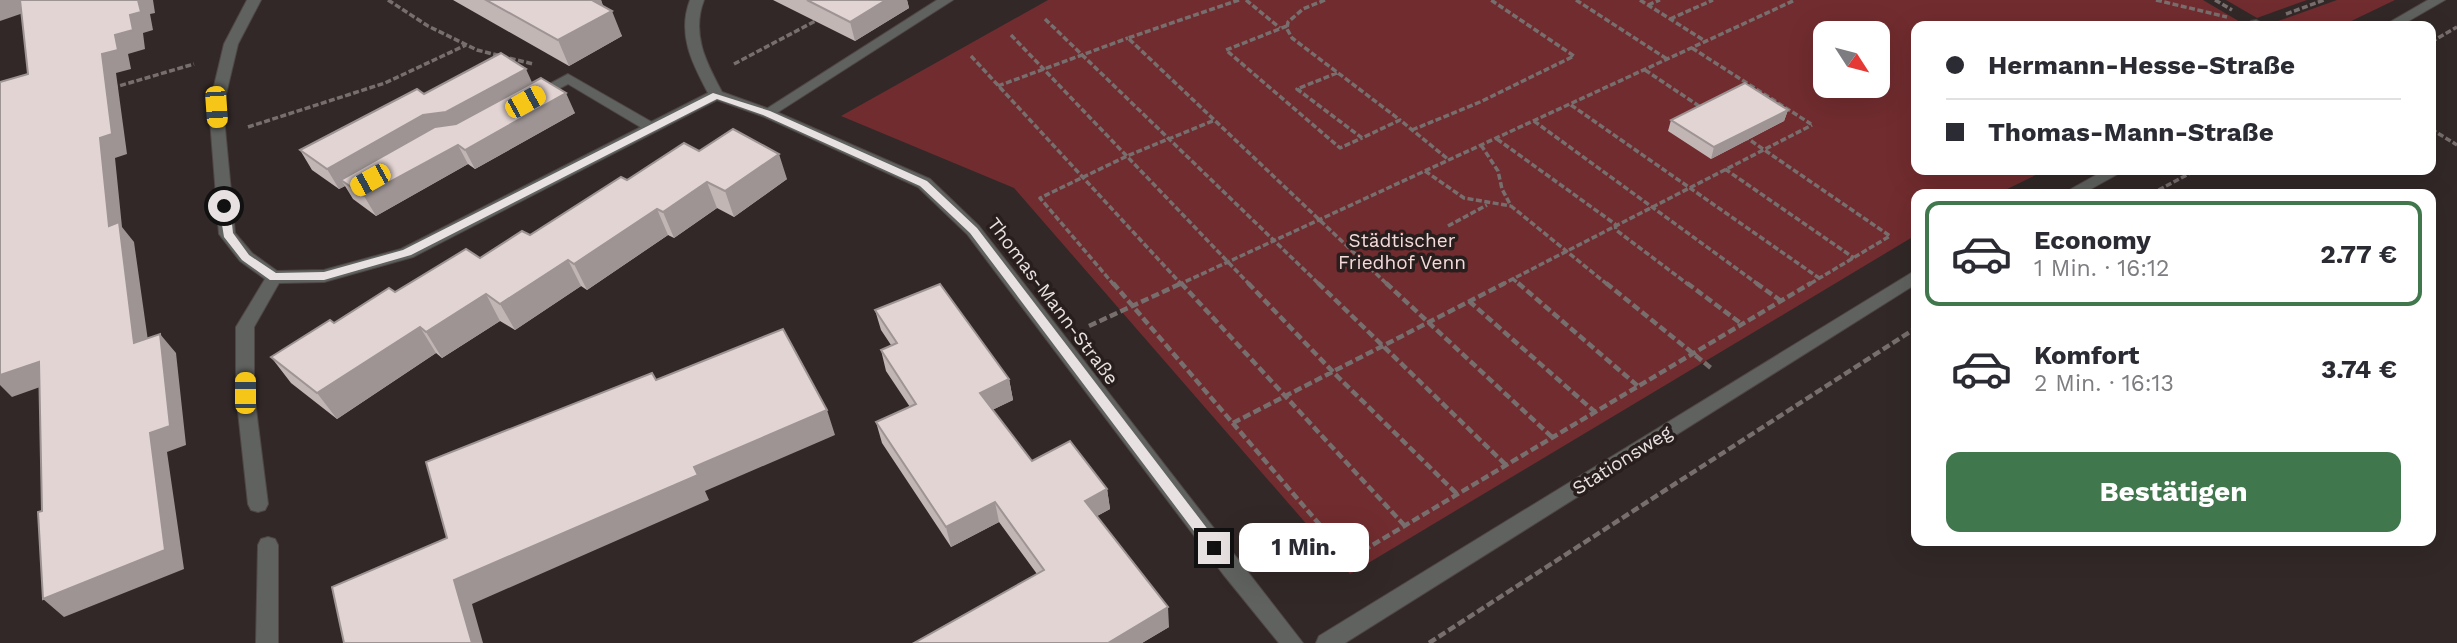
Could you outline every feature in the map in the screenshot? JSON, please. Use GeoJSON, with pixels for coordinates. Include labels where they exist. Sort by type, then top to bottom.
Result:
{"type":"FeatureCollection","features":[{"type":"Feature","properties":{"kind":"street"},"geometry":{"type":"LineString","coordinates":[[254,0],[231,44],[216,107],[218,137],[227,234],[246,257],[274,277],[324,276],[407,253],[716,95],[694,50],[690,27],[697,0]]}},
{"type":"Feature","properties":{"kind":"street"},"geometry":{"type":"LineString","coordinates":[[767,113],[946,0]]}},
{"type":"Feature","properties":{"kind":"street"},"geometry":{"type":"LineString","coordinates":[[2398,21],[2438,0]]}},
{"type":"Feature","properties":{"kind":"street"},"geometry":{"type":"LineString","coordinates":[[520,104],[568,78],[652,128]]}},
{"type":"Feature","properties":{"kind":"street","name":"Thomas-Mann-Straße"},"geometry":{"type":"LineString","coordinates":[[716,95],[767,113],[923,183],[973,230],[1230,568],[1292,643]]}},
{"type":"Feature","properties":{"kind":"street"},"geometry":{"type":"LineString","coordinates":[[2080,189],[2107,175]]}},
{"type":"Feature","properties":{"kind":"street"},"geometry":{"type":"LineString","coordinates":[[258,504],[245,393],[244,327],[274,277]]}},
{"type":"Feature","properties":{"kind":"street","name":"Stationsweg"},"geometry":{"type":"LineString","coordinates":[[1327,643],[1911,279]]}},
{"type":"Feature","properties":{"kind":"street"},"geometry":{"type":"LineString","coordinates":[[267,643],[268,545]]}},
{"type":"Feature","properties":{"kind":"path"},"geometry":{"type":"LineString","coordinates":[[388,0],[428,26],[477,50],[526,61],[568,78]]}},
{"type":"Feature","properties":{"kind":"path"},"geometry":{"type":"LineString","coordinates":[[998,86],[1080,53],[1238,0]]}},
{"type":"Feature","properties":{"kind":"path"},"geometry":{"type":"LineString","coordinates":[[1245,0],[1281,29]]}},
{"type":"Feature","properties":{"kind":"path"},"geometry":{"type":"LineString","coordinates":[[1325,0],[1294,15],[1287,26],[1226,50],[1340,148],[1400,120]]}},
{"type":"Feature","properties":{"kind":"path"},"geometry":{"type":"LineString","coordinates":[[1412,130],[1480,102],[1574,57],[1491,0]]}},
{"type":"Feature","properties":{"kind":"path"},"geometry":{"type":"LineString","coordinates":[[1578,1],[1587,0]]}},
{"type":"Feature","properties":{"kind":"path"},"geometry":{"type":"LineString","coordinates":[[1640,0],[1706,41]]}},
{"type":"Feature","properties":{"kind":"path"},"geometry":{"type":"LineString","coordinates":[[1648,5],[1660,0]]}},
{"type":"Feature","properties":{"kind":"path"},"geometry":{"type":"LineString","coordinates":[[1670,19],[1713,0]]}},
{"type":"Feature","properties":{"kind":"path"},"geometry":{"type":"LineString","coordinates":[[1056,341],[1795,0]]}},
{"type":"Feature","properties":{"kind":"path"},"geometry":{"type":"LineString","coordinates":[[2156,0],[2242,21]]}},
{"type":"Feature","properties":{"kind":"path"},"geometry":{"type":"LineString","coordinates":[[2269,21],[2325,0]]}},
{"type":"Feature","properties":{"kind":"path"},"geometry":{"type":"LineString","coordinates":[[1578,1],[1668,60]]}},
{"type":"Feature","properties":{"kind":"path"},"geometry":{"type":"LineString","coordinates":[[708,78],[827,14]]}},
{"type":"Feature","properties":{"kind":"path"},"geometry":{"type":"LineString","coordinates":[[1045,19],[1275,240],[1381,347],[1506,465]]}},
{"type":"Feature","properties":{"kind":"path"},"geometry":{"type":"LineString","coordinates":[[1287,26],[1292,38],[1449,160]]}},
{"type":"Feature","properties":{"kind":"path"},"geometry":{"type":"LineString","coordinates":[[2436,39],[2457,27]]}},
{"type":"Feature","properties":{"kind":"path"},"geometry":{"type":"LineString","coordinates":[[1011,35],[1334,373],[1457,494]]}},
{"type":"Feature","properties":{"kind":"path"},"geometry":{"type":"LineString","coordinates":[[1128,38],[1321,219],[1427,323],[1553,438]]}},
{"type":"Feature","properties":{"kind":"path"},"geometry":{"type":"LineString","coordinates":[[218,137],[385,83],[466,45]]}},
{"type":"Feature","properties":{"kind":"path"},"geometry":{"type":"LineString","coordinates":[[1233,423],[1334,373],[1615,224],[1812,125],[1692,48]]}},
{"type":"Feature","properties":{"kind":"path"},"geometry":{"type":"LineString","coordinates":[[102,92],[229,54]]}},
{"type":"Feature","properties":{"kind":"path"},"geometry":{"type":"LineString","coordinates":[[971,56],[1405,525]]}},
{"type":"Feature","properties":{"kind":"path"},"geometry":{"type":"LineString","coordinates":[[1645,70],[1710,113]]}},
{"type":"Feature","properties":{"kind":"path"},"geometry":{"type":"LineString","coordinates":[[1337,73],[1297,89],[1362,138]]}},
{"type":"Feature","properties":{"kind":"path"},"geometry":{"type":"LineString","coordinates":[[1570,104],[1819,278]]}},
{"type":"Feature","properties":{"kind":"path"},"geometry":{"type":"LineString","coordinates":[[1215,120],[1082,176],[1040,198],[1349,559],[1890,236],[1742,135]]}},
{"type":"Feature","properties":{"kind":"path"},"geometry":{"type":"LineString","coordinates":[[1534,121],[1781,301]]}},
{"type":"Feature","properties":{"kind":"path"},"geometry":{"type":"LineString","coordinates":[[2436,132],[2457,145]]}},
{"type":"Feature","properties":{"kind":"path"},"geometry":{"type":"LineString","coordinates":[[1496,138],[1615,224],[1616,230],[1743,325]]}},
{"type":"Feature","properties":{"kind":"path"},"geometry":{"type":"LineString","coordinates":[[1481,145],[1498,172],[1502,190],[1511,206],[1735,389]]}},
{"type":"Feature","properties":{"kind":"path"},"geometry":{"type":"LineString","coordinates":[[1724,169],[1854,258]]}},
{"type":"Feature","properties":{"kind":"path"},"geometry":{"type":"LineString","coordinates":[[1425,171],[1454,195],[1488,205],[1511,206]]}},
{"type":"Feature","properties":{"kind":"path"},"geometry":{"type":"LineString","coordinates":[[2160,189],[2187,175]]}},
{"type":"Feature","properties":{"kind":"path"},"geometry":{"type":"LineString","coordinates":[[1448,226],[1488,205]]}},
{"type":"Feature","properties":{"kind":"path"},"geometry":{"type":"LineString","coordinates":[[1512,278],[1639,387]]}},
{"type":"Feature","properties":{"kind":"path"},"geometry":{"type":"LineString","coordinates":[[1469,301],[1595,412]]}},
{"type":"Feature","properties":{"kind":"path"},"geometry":{"type":"LineString","coordinates":[[1429,643],[1911,331]]}},
{"type":"Feature","properties":{"kind":"green space","name":"Städtischer Friedhof Venn"},"geometry":{"type":"Polygon","coordinates":[[[1048,0],[2203,0],[2239,21],[1911,21],[1911,175],[2036,175],[2007,189],[1911,189],[1911,238],[1350,574],[1014,188],[841,116],[1048,0]]]}},
{"type":"Feature","properties":{"kind":"green space"},"geometry":{"type":"Polygon","coordinates":[[[2226,0],[2307,0],[2257,18],[2226,0]]]}},
{"type":"Feature","properties":{"kind":"green space"},"geometry":{"type":"Polygon","coordinates":[[[2337,0],[2395,0],[2351,21],[2278,21],[2337,0]]]}},
{"type":"Feature","properties":{"kind":"building"},"geometry":{"type":"Polygon","coordinates":[[[20,0],[138,0],[141,12],[130,15],[133,30],[115,35],[118,50],[102,54],[112,134],[100,138],[109,226],[119,222],[134,343],[160,334],[170,426],[150,433],[165,550],[43,599],[38,512],[42,511],[39,362],[0,375],[0,82],[28,74],[20,0]]]}},
{"type":"Feature","properties":{"kind":"building"},"geometry":{"type":"Polygon","coordinates":[[[486,0],[592,0],[612,11],[558,40],[486,0]]]}},
{"type":"Feature","properties":{"kind":"building"},"geometry":{"type":"Polygon","coordinates":[[[807,0],[886,0],[850,22],[807,0]]]}},
{"type":"Feature","properties":{"kind":"building"},"geometry":{"type":"Polygon","coordinates":[[[501,53],[526,69],[446,112],[423,115],[327,169],[300,150],[417,89],[424,94],[501,53]]]}},
{"type":"Feature","properties":{"kind":"building"},"geometry":{"type":"Polygon","coordinates":[[[541,78],[566,93],[465,150],[458,145],[364,196],[341,180],[435,127],[456,124],[541,78]]]}},
{"type":"Feature","properties":{"kind":"building"},"geometry":{"type":"Polygon","coordinates":[[[1745,83],[1788,110],[1714,147],[1671,120],[1745,83]]]}},
{"type":"Feature","properties":{"kind":"building"},"geometry":{"type":"Polygon","coordinates":[[[733,129],[779,154],[725,191],[707,182],[663,212],[657,209],[574,264],[568,260],[500,304],[486,294],[426,332],[420,327],[317,393],[271,357],[330,320],[334,323],[389,288],[395,292],[466,249],[480,258],[522,231],[530,235],[621,177],[627,180],[684,143],[699,151],[733,129]]]}},
{"type":"Feature","properties":{"kind":"building"},"geometry":{"type":"Polygon","coordinates":[[[940,284],[1009,379],[980,393],[1032,461],[1070,441],[1107,489],[1085,501],[1168,607],[1108,643],[914,643],[1044,570],[995,502],[946,527],[876,422],[916,404],[881,350],[897,343],[875,310],[940,284]]]}},
{"type":"Feature","properties":{"kind":"building"},"geometry":{"type":"Polygon","coordinates":[[[783,329],[827,410],[694,467],[698,475],[454,580],[472,643],[344,643],[332,587],[447,538],[426,462],[652,373],[656,380],[783,329]]]}},
{"type":"Feature","properties":{"kind":"route"},"geometry":{"type":"LineString","coordinates":[[224,206],[227,234],[246,257],[274,277],[324,276],[407,253],[716,95],[767,113],[923,183],[973,230],[1214,548]]}}]}
